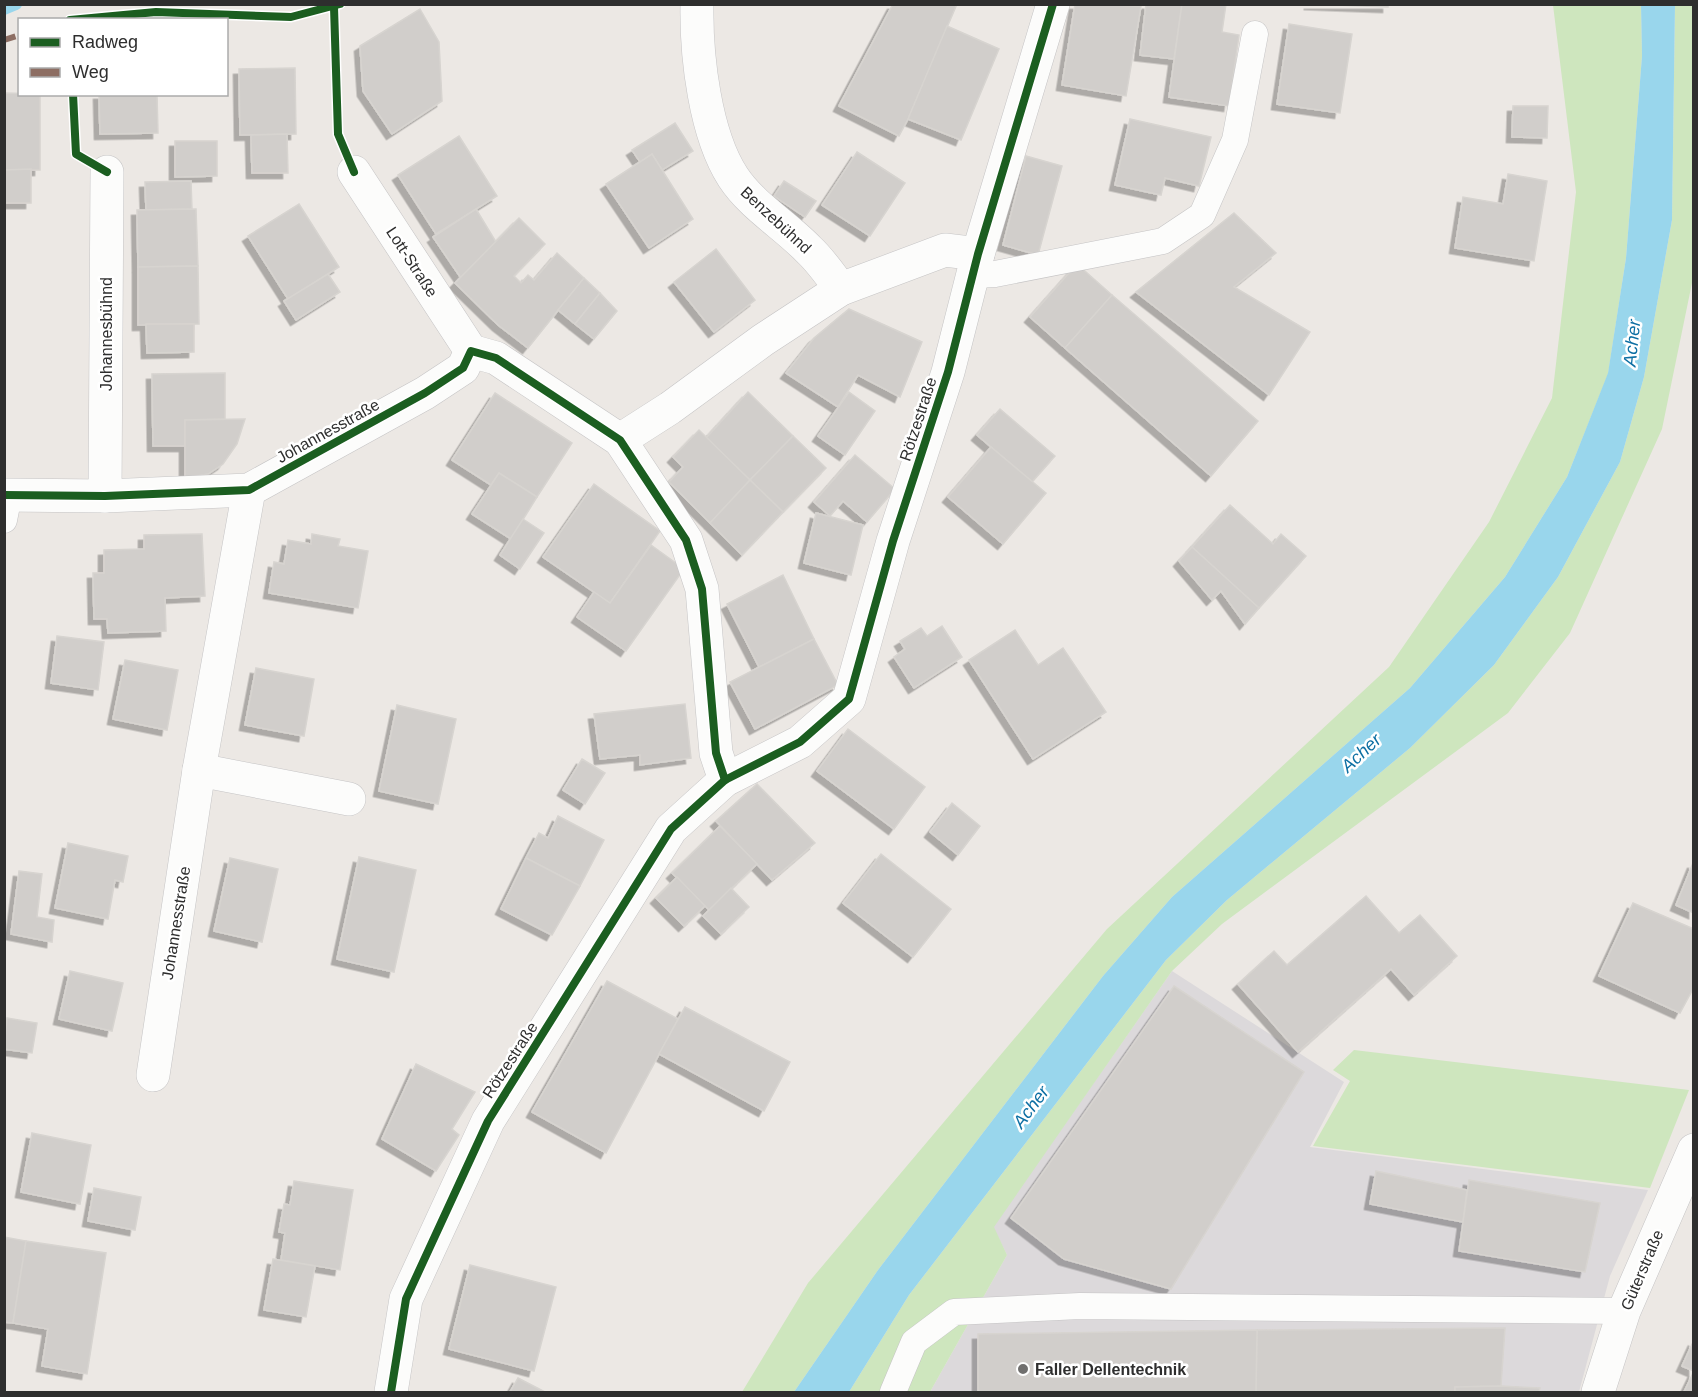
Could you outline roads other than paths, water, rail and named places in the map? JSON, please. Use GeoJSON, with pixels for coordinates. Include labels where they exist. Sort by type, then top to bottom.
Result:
{"type":"FeatureCollection","features":[{"type":"Feature","properties":{"kind":"street","name":"Benzebühnd"},"geometry":{"type":"LineString","coordinates":[[697,4],[696,27],[700,74],[722,157],[733,177],[748,196],[810,250],[841,289]]}},
{"type":"Feature","properties":{"kind":"street","name":"Rötzestraße"},"geometry":{"type":"LineString","coordinates":[[391,1392],[406,1299],[488,1120],[671,830],[725,780],[800,742],[849,699],[893,541],[948,372],[976,265],[1053,4]]}},
{"type":"Feature","properties":{"kind":"street","name":"Johannesbühnd"},"geometry":{"type":"LineString","coordinates":[[105,496],[107,172]]}},
{"type":"Feature","properties":{"kind":"street","name":"Lott-Straße"},"geometry":{"type":"LineString","coordinates":[[354,172],[471,351]]}},
{"type":"Feature","properties":{"kind":"street"},"geometry":{"type":"LineString","coordinates":[[620,441],[670,408],[763,340],[841,289],[945,250],[976,265]]}},
{"type":"Feature","properties":{"kind":"street"},"geometry":{"type":"LineString","coordinates":[[471,351],[496,358],[620,441],[686,540],[702,589],[716,753],[725,780]]}},
{"type":"Feature","properties":{"kind":"street","name":"Johannesstraße"},"geometry":{"type":"LineString","coordinates":[[6,503],[249,490],[425,393],[463,368],[471,351]]}},
{"type":"Feature","properties":{"kind":"street","name":"Johannesstraße"},"geometry":{"type":"LineString","coordinates":[[153,1075],[200,770],[249,490]]}},
{"type":"Feature","properties":{"kind":"street"},"geometry":{"type":"LineString","coordinates":[[200,770],[349,799]]}},
{"type":"Feature","properties":{"kind":"street","name":"Güterstraße"},"geometry":{"type":"LineString","coordinates":[[1598,1392],[1624,1311],[1694,1150]]}},
{"type":"Feature","properties":{"kind":"lane"},"geometry":{"type":"LineString","coordinates":[[976,265],[995,274],[1163,241],[1202,215],[1235,140],[1255,34]]}},
{"type":"Feature","properties":{"kind":"lane"},"geometry":{"type":"LineString","coordinates":[[893,1392],[914,1342],[954,1312],[1080,1306],[1624,1311]]}},
{"type":"Feature","properties":{"kind":"water","name":"Acher"},"geometry":{"type":"Polygon","coordinates":[[[1641,5],[1675,5],[1672,220],[1644,377],[1620,462],[1558,577],[1494,665],[1410,748],[1227,900],[1166,960],[909,1295],[849,1392],[794,1392],[878,1270],[1103,976],[1172,897],[1410,688],[1505,577],[1567,477],[1608,373],[1626,258],[1642,56],[1641,5]]]}},
{"type":"Feature","properties":{"kind":"waterway"},"geometry":{"type":"LineString","coordinates":[[4,9],[16,4]]}},
{"type":"Feature","properties":{"kind":"place","name":"Faller Dellentechnik"},"geometry":{"type":"Point","coordinates":[1023,1369]}}]}
